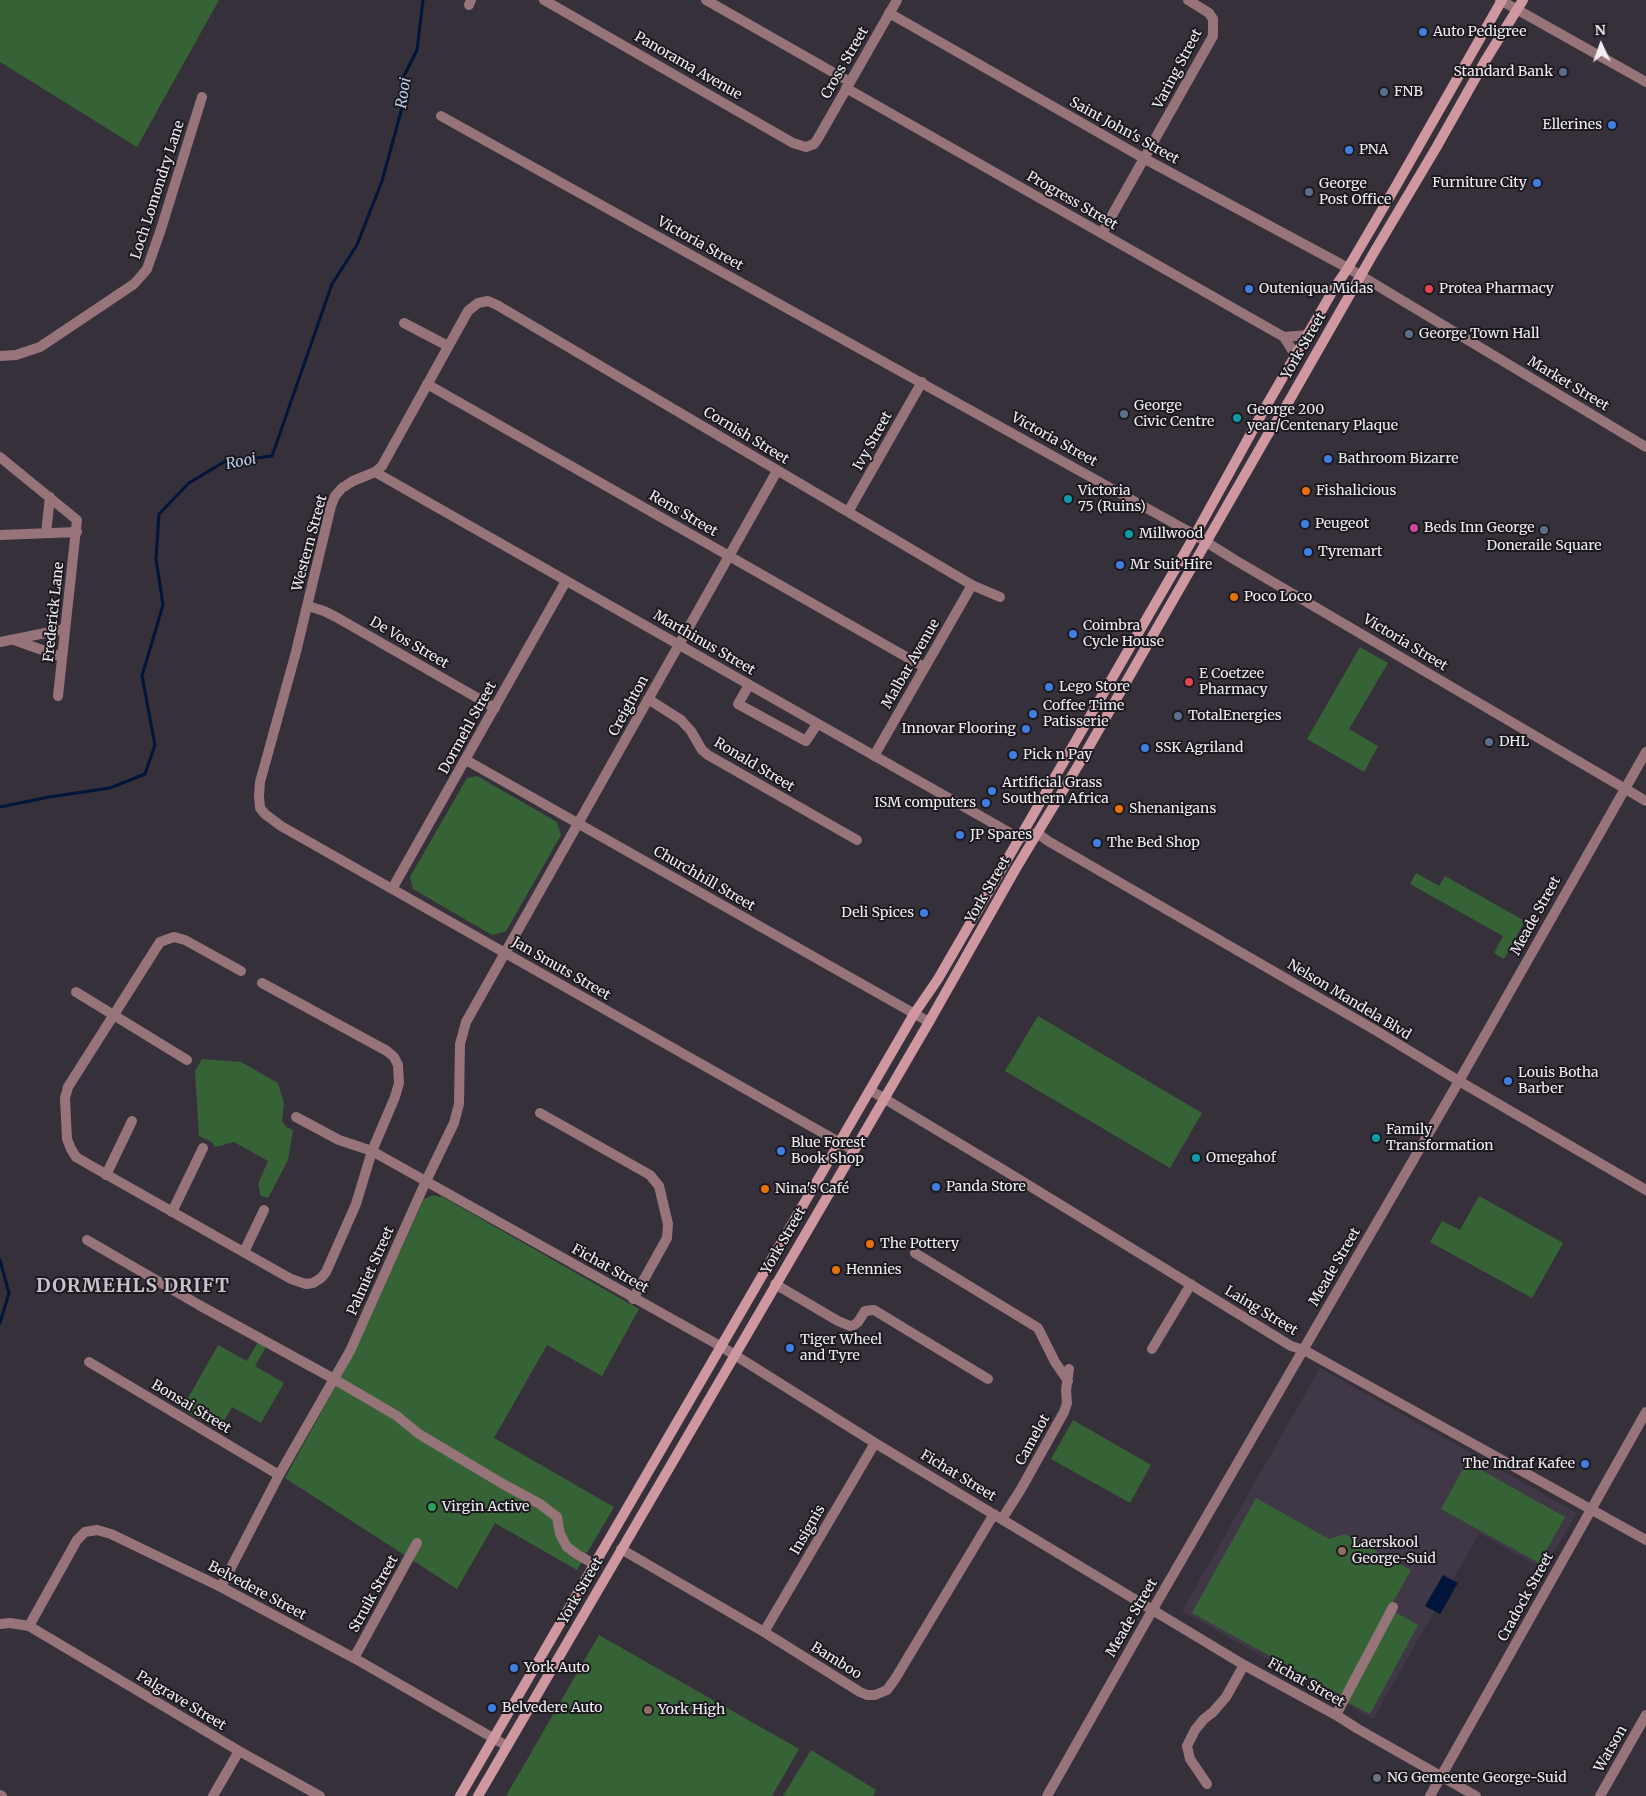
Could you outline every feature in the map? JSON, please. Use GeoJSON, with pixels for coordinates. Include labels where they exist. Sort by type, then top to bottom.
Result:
{"type":"FeatureCollection","features":[{"type":"Feature","properties":{"kind":"main road","name":"York Street"},"geometry":{"type":"LineString","coordinates":[[460,1796],[914,1014],[938,979],[1501,0]]}},
{"type":"Feature","properties":{"kind":"main road","name":"York Street"},"geometry":{"type":"LineString","coordinates":[[478,1796],[1037,833],[1082,759],[1485,61],[1523,0]]}},
{"type":"Feature","properties":{"kind":"street","name":"Panorama Avenue"},"geometry":{"type":"LineString","coordinates":[[544,0],[793,143],[806,147],[814,144],[817,140]]}},
{"type":"Feature","properties":{"kind":"street","name":"Progress Street"},"geometry":{"type":"LineString","coordinates":[[706,0],[848,85],[1284,337],[1296,356]]}},
{"type":"Feature","properties":{"kind":"street","name":"Cross Street"},"geometry":{"type":"LineString","coordinates":[[817,140],[897,0]]}},
{"type":"Feature","properties":{"kind":"street","name":"Varing Street"},"geometry":{"type":"LineString","coordinates":[[1102,233],[1213,36],[1213,19],[1209,13],[1188,0]]}},
{"type":"Feature","properties":{"kind":"street"},"geometry":{"type":"LineString","coordinates":[[1501,0],[1646,82]]}},
{"type":"Feature","properties":{"kind":"street","name":"Saint John's Street"},"geometry":{"type":"LineString","coordinates":[[889,13],[1144,159],[1348,268]]}},
{"type":"Feature","properties":{"kind":"street","name":"Loch Lomondry Lane"},"geometry":{"type":"LineString","coordinates":[[0,356],[16,355],[40,347],[134,284],[142,276],[147,269],[161,229],[202,97]]}},
{"type":"Feature","properties":{"kind":"street","name":"Victoria Street"},"geometry":{"type":"LineString","coordinates":[[441,116],[1195,534],[1646,802]]}},
{"type":"Feature","properties":{"kind":"street","name":"Market Street"},"geometry":{"type":"LineString","coordinates":[[1348,268],[1646,447]]}},
{"type":"Feature","properties":{"kind":"street","name":"Cornish Street"},"geometry":{"type":"LineString","coordinates":[[478,303],[488,301],[497,304],[972,585],[1000,597]]}},
{"type":"Feature","properties":{"kind":"street","name":"Western Street"},"geometry":{"type":"LineString","coordinates":[[260,808],[260,782],[308,606],[331,506],[335,496],[353,481],[375,472],[388,458],[468,311],[478,303]]}},
{"type":"Feature","properties":{"kind":"street"},"geometry":{"type":"LineString","coordinates":[[404,323],[448,346]]}},
{"type":"Feature","properties":{"kind":"street"},"geometry":{"type":"LineString","coordinates":[[1284,337],[1308,335]]}},
{"type":"Feature","properties":{"kind":"street","name":"Ivy Street"},"geometry":{"type":"LineString","coordinates":[[848,512],[922,382]]}},
{"type":"Feature","properties":{"kind":"street","name":"Rens Street"},"geometry":{"type":"LineString","coordinates":[[427,384],[924,667]]}},
{"type":"Feature","properties":{"kind":"street"},"geometry":{"type":"LineString","coordinates":[[0,457],[76,518],[77,532],[0,535]]}},
{"type":"Feature","properties":{"kind":"street","name":"Creighton"},"geometry":{"type":"LineString","coordinates":[[505,953],[777,471]]}},
{"type":"Feature","properties":{"kind":"street","name":"Marthinus Street"},"geometry":{"type":"LineString","coordinates":[[375,472],[1019,838]]}},
{"type":"Feature","properties":{"kind":"street"},"geometry":{"type":"LineString","coordinates":[[46,533],[50,497]]}},
{"type":"Feature","properties":{"kind":"street","name":"Frederick Lane"},"geometry":{"type":"LineString","coordinates":[[58,696],[77,532]]}},
{"type":"Feature","properties":{"kind":"street","name":"Dormehl Street"},"geometry":{"type":"LineString","coordinates":[[392,889],[566,581]]}},
{"type":"Feature","properties":{"kind":"street","name":"Malbar Avenue"},"geometry":{"type":"LineString","coordinates":[[874,756],[972,585]]}},
{"type":"Feature","properties":{"kind":"street","name":"De Vos Street"},"geometry":{"type":"LineString","coordinates":[[308,606],[336,617],[495,708]]}},
{"type":"Feature","properties":{"kind":"street"},"geometry":{"type":"LineString","coordinates":[[0,642],[65,629]]}},
{"type":"Feature","properties":{"kind":"street"},"geometry":{"type":"LineString","coordinates":[[13,640],[62,657]]}},
{"type":"Feature","properties":{"kind":"street"},"geometry":{"type":"LineString","coordinates":[[749,685],[738,704],[806,741],[817,724]]}},
{"type":"Feature","properties":{"kind":"street","name":"Ronald Street"},"geometry":{"type":"LineString","coordinates":[[648,699],[681,720],[691,731],[702,750],[708,755],[857,840]]}},
{"type":"Feature","properties":{"kind":"street","name":"Meade Street"},"geometry":{"type":"LineString","coordinates":[[1047,1796],[1153,1609],[1459,1081],[1646,752]]}},
{"type":"Feature","properties":{"kind":"street","name":"Churchhill Street"},"geometry":{"type":"LineString","coordinates":[[466,760],[929,1022]]}},
{"type":"Feature","properties":{"kind":"street","name":"Jan Smuts Street"},"geometry":{"type":"LineString","coordinates":[[260,808],[281,826],[853,1150]]}},
{"type":"Feature","properties":{"kind":"street"},"geometry":{"type":"LineString","coordinates":[[1019,838],[1037,833]]}},
{"type":"Feature","properties":{"kind":"street","name":"Nelson Mandela Blvd"},"geometry":{"type":"LineString","coordinates":[[1037,833],[1646,1190]]}},
{"type":"Feature","properties":{"kind":"street"},"geometry":{"type":"LineString","coordinates":[[241,971],[185,940],[174,937],[160,942],[114,1016],[74,1075],[65,1098],[70,1149],[76,1157],[106,1175],[244,1252],[301,1283],[314,1283],[326,1272],[356,1204],[372,1152],[391,1109],[399,1083],[398,1065],[388,1051],[262,983]]}},
{"type":"Feature","properties":{"kind":"street","name":"Palmiet Street"},"geometry":{"type":"LineString","coordinates":[[221,1587],[279,1475],[350,1351],[456,1116],[460,1085],[460,1044],[462,1032],[505,953]]}},
{"type":"Feature","properties":{"kind":"street"},"geometry":{"type":"LineString","coordinates":[[76,992],[187,1060]]}},
{"type":"Feature","properties":{"kind":"street","name":"Laing Street"},"geometry":{"type":"LineString","coordinates":[[870,1090],[1291,1346],[1304,1350],[1646,1540]]}},
{"type":"Feature","properties":{"kind":"street"},"geometry":{"type":"LineString","coordinates":[[540,1113],[650,1175],[658,1186],[668,1224],[667,1238],[633,1298]]}},
{"type":"Feature","properties":{"kind":"street","name":"Fichat Street"},"geometry":{"type":"LineString","coordinates":[[296,1118],[339,1140],[372,1152],[426,1181],[722,1347],[875,1442],[1244,1665],[1336,1715],[1476,1796]]}},
{"type":"Feature","properties":{"kind":"street"},"geometry":{"type":"LineString","coordinates":[[106,1175],[132,1121]]}},
{"type":"Feature","properties":{"kind":"street"},"geometry":{"type":"LineString","coordinates":[[172,1212],[203,1148]]}},
{"type":"Feature","properties":{"kind":"street"},"geometry":{"type":"LineString","coordinates":[[244,1252],[264,1210]]}},
{"type":"Feature","properties":{"kind":"street"},"geometry":{"type":"LineString","coordinates":[[87,1240],[334,1379],[397,1416],[419,1434],[552,1512],[557,1517],[560,1534],[567,1547],[594,1564]]}},
{"type":"Feature","properties":{"kind":"street"},"geometry":{"type":"LineString","coordinates":[[915,1254],[1038,1328],[1055,1362],[1068,1381]]}},
{"type":"Feature","properties":{"kind":"street"},"geometry":{"type":"LineString","coordinates":[[775,1284],[838,1321],[850,1326],[854,1325],[865,1311],[874,1310],[988,1379]]}},
{"type":"Feature","properties":{"kind":"street"},"geometry":{"type":"LineString","coordinates":[[1152,1349],[1191,1284]]}},
{"type":"Feature","properties":{"kind":"street","name":"Bonsai Street"},"geometry":{"type":"LineString","coordinates":[[89,1362],[279,1475]]}},
{"type":"Feature","properties":{"kind":"street","name":"Camelot"},"geometry":{"type":"LineString","coordinates":[[998,1516],[1021,1489],[1064,1412],[1069,1369]]}},
{"type":"Feature","properties":{"kind":"street","name":"Cradock Street"},"geometry":{"type":"LineString","coordinates":[[1430,1796],[1646,1412]]}},
{"type":"Feature","properties":{"kind":"street","name":"Insignis"},"geometry":{"type":"LineString","coordinates":[[764,1632],[875,1442]]}},
{"type":"Feature","properties":{"kind":"street","name":"Bamboo"},"geometry":{"type":"LineString","coordinates":[[621,1549],[764,1632],[867,1695],[887,1690],[998,1516]]}},
{"type":"Feature","properties":{"kind":"street","name":"Belvedere Street"},"geometry":{"type":"LineString","coordinates":[[29,1626],[77,1540],[85,1532],[96,1530],[111,1534],[221,1587],[354,1658],[507,1746]]}},
{"type":"Feature","properties":{"kind":"street","name":"Struik Street"},"geometry":{"type":"LineString","coordinates":[[354,1658],[417,1543]]}},
{"type":"Feature","properties":{"kind":"street"},"geometry":{"type":"LineString","coordinates":[[1336,1715],[1393,1607]]}},
{"type":"Feature","properties":{"kind":"street"},"geometry":{"type":"LineString","coordinates":[[0,1624],[10,1623],[29,1626]]}},
{"type":"Feature","properties":{"kind":"street","name":"Palgrave Street"},"geometry":{"type":"LineString","coordinates":[[29,1626],[238,1751],[320,1796]]}},
{"type":"Feature","properties":{"kind":"street"},"geometry":{"type":"LineString","coordinates":[[1207,1784],[1190,1760],[1187,1746],[1195,1730],[1226,1698],[1244,1665]]}},
{"type":"Feature","properties":{"kind":"street","name":"Watson"},"geometry":{"type":"LineString","coordinates":[[1600,1796],[1646,1715]]}},
{"type":"Feature","properties":{"kind":"street"},"geometry":{"type":"LineString","coordinates":[[213,1796],[238,1751]]}},
{"type":"Feature","properties":{"kind":"shaded area","name":"Laerskool George-Suid"},"geometry":{"type":"Polygon","coordinates":[[[1320,1368],[1577,1513],[1544,1570],[1479,1533],[1373,1719],[1182,1611],[1320,1368]]]}},
{"type":"Feature","properties":{"kind":"green space"},"geometry":{"type":"Polygon","coordinates":[[[0,0],[219,0],[137,147],[0,62],[0,0]]]}},
{"type":"Feature","properties":{"kind":"green space"},"geometry":{"type":"Polygon","coordinates":[[[1360,647],[1388,663],[1349,729],[1378,746],[1364,772],[1307,739],[1360,647]]]}},
{"type":"Feature","properties":{"kind":"green space"},"geometry":{"type":"Polygon","coordinates":[[[477,776],[557,822],[561,835],[506,931],[492,935],[413,889],[410,877],[467,778],[477,776]]]}},
{"type":"Feature","properties":{"kind":"green space"},"geometry":{"type":"Polygon","coordinates":[[[1416,873],[1439,886],[1445,876],[1525,921],[1504,959],[1494,953],[1503,936],[1410,884],[1416,873]]]}},
{"type":"Feature","properties":{"kind":"green space"},"geometry":{"type":"Polygon","coordinates":[[[1038,1016],[1202,1113],[1170,1168],[1005,1071],[1038,1016]]]}},
{"type":"Feature","properties":{"kind":"green space"},"geometry":{"type":"Polygon","coordinates":[[[202,1059],[241,1062],[278,1083],[284,1103],[282,1121],[286,1127],[293,1130],[288,1160],[268,1198],[261,1196],[258,1184],[268,1161],[234,1142],[215,1147],[212,1142],[199,1136],[195,1071],[202,1059]]]}},
{"type":"Feature","properties":{"kind":"green space"},"geometry":{"type":"Polygon","coordinates":[[[433,1195],[441,1196],[639,1309],[602,1376],[547,1345],[494,1438],[614,1507],[577,1570],[495,1523],[457,1589],[285,1478],[354,1353],[424,1199],[433,1195]]]}},
{"type":"Feature","properties":{"kind":"green space"},"geometry":{"type":"Polygon","coordinates":[[[1479,1196],[1563,1243],[1532,1298],[1430,1242],[1442,1221],[1460,1230],[1479,1196]]]}},
{"type":"Feature","properties":{"kind":"green space"},"geometry":{"type":"Polygon","coordinates":[[[258,1342],[266,1347],[255,1366],[284,1383],[261,1423],[232,1407],[219,1430],[182,1409],[218,1345],[247,1361],[258,1342]]]}},
{"type":"Feature","properties":{"kind":"green space"},"geometry":{"type":"Polygon","coordinates":[[[1073,1420],[1151,1465],[1130,1503],[1051,1459],[1073,1420]]]}},
{"type":"Feature","properties":{"kind":"green space"},"geometry":{"type":"Polygon","coordinates":[[[1467,1462],[1565,1517],[1539,1563],[1441,1509],[1467,1462]]]}},
{"type":"Feature","properties":{"kind":"green space"},"geometry":{"type":"Polygon","coordinates":[[[1256,1498],[1329,1539],[1345,1534],[1411,1570],[1341,1695],[1192,1613],[1256,1498]]]}},
{"type":"Feature","properties":{"kind":"green space"},"geometry":{"type":"Polygon","coordinates":[[[1395,1612],[1418,1625],[1370,1714],[1347,1702],[1395,1612]]]}},
{"type":"Feature","properties":{"kind":"green space","name":"York High"},"geometry":{"type":"Polygon","coordinates":[[[599,1635],[799,1749],[772,1796],[506,1796],[599,1635]]]}},
{"type":"Feature","properties":{"kind":"green space"},"geometry":{"type":"Polygon","coordinates":[[[811,1750],[876,1790],[873,1796],[783,1796],[811,1750]]]}},
{"type":"Feature","properties":{"kind":"water"},"geometry":{"type":"Polygon","coordinates":[[[1443,1575],[1458,1583],[1440,1614],[1425,1606],[1443,1575]]]}},
{"type":"Feature","properties":{"kind":"waterway","name":"Rooi"},"geometry":{"type":"LineString","coordinates":[[0,807],[49,797],[110,788],[145,774],[155,745],[142,676],[163,605],[156,559],[159,514],[189,483],[224,462],[272,456],[332,284],[357,245],[382,181],[402,108],[401,96],[404,76],[417,50],[423,0]]}},
{"type":"Feature","properties":{"kind":"waterway","name":"Rooi"},"geometry":{"type":"LineString","coordinates":[[0,1260],[9,1293],[0,1323]]}},
{"type":"Feature","properties":{"kind":"place","name":"Auto Pedigree"},"geometry":{"type":"Point","coordinates":[1423,32]}},
{"type":"Feature","properties":{"kind":"place","name":"Standard Bank"},"geometry":{"type":"Point","coordinates":[1563,72]}},
{"type":"Feature","properties":{"kind":"place","name":"FNB"},"geometry":{"type":"Point","coordinates":[1384,92]}},
{"type":"Feature","properties":{"kind":"place","name":"Ellerines"},"geometry":{"type":"Point","coordinates":[1612,125]}},
{"type":"Feature","properties":{"kind":"place","name":"PNA"},"geometry":{"type":"Point","coordinates":[1349,150]}},
{"type":"Feature","properties":{"kind":"place","name":"Furniture City"},"geometry":{"type":"Point","coordinates":[1537,183]}},
{"type":"Feature","properties":{"kind":"place","name":"George Post Office"},"geometry":{"type":"Point","coordinates":[1309,192]}},
{"type":"Feature","properties":{"kind":"place","name":"Outeniqua Midas"},"geometry":{"type":"Point","coordinates":[1249,289]}},
{"type":"Feature","properties":{"kind":"place","name":"Protea Pharmacy"},"geometry":{"type":"Point","coordinates":[1429,289]}},
{"type":"Feature","properties":{"kind":"place","name":"George Town Hall"},"geometry":{"type":"Point","coordinates":[1409,334]}},
{"type":"Feature","properties":{"kind":"place","name":"George Civic Centre"},"geometry":{"type":"Point","coordinates":[1124,414]}},
{"type":"Feature","properties":{"kind":"place","name":"George 200 year/Centenary Plaque"},"geometry":{"type":"Point","coordinates":[1237,418]}},
{"type":"Feature","properties":{"kind":"place","name":"Bathroom Bizarre"},"geometry":{"type":"Point","coordinates":[1328,459]}},
{"type":"Feature","properties":{"kind":"place","name":"Fishalicious"},"geometry":{"type":"Point","coordinates":[1306,491]}},
{"type":"Feature","properties":{"kind":"place","name":"Victoria 75 (Ruins)"},"geometry":{"type":"Point","coordinates":[1068,499]}},
{"type":"Feature","properties":{"kind":"place","name":"Peugeot"},"geometry":{"type":"Point","coordinates":[1305,524]}},
{"type":"Feature","properties":{"kind":"place","name":"Beds Inn George"},"geometry":{"type":"Point","coordinates":[1414,528]}},
{"type":"Feature","properties":{"kind":"place","name":"Doneraile Square"},"geometry":{"type":"Point","coordinates":[1544,530]}},
{"type":"Feature","properties":{"kind":"place","name":"Millwood"},"geometry":{"type":"Point","coordinates":[1129,534]}},
{"type":"Feature","properties":{"kind":"place","name":"Tyremart"},"geometry":{"type":"Point","coordinates":[1308,552]}},
{"type":"Feature","properties":{"kind":"place","name":"Mr Suit Hire"},"geometry":{"type":"Point","coordinates":[1120,565]}},
{"type":"Feature","properties":{"kind":"place","name":"Poco Loco"},"geometry":{"type":"Point","coordinates":[1234,597]}},
{"type":"Feature","properties":{"kind":"place","name":"Coimbra Cycle House"},"geometry":{"type":"Point","coordinates":[1073,634]}},
{"type":"Feature","properties":{"kind":"place","name":"E Coetzee Pharmacy"},"geometry":{"type":"Point","coordinates":[1189,682]}},
{"type":"Feature","properties":{"kind":"place","name":"Lego Store"},"geometry":{"type":"Point","coordinates":[1049,687]}},
{"type":"Feature","properties":{"kind":"place","name":"Coffee Time Patisserie"},"geometry":{"type":"Point","coordinates":[1033,714]}},
{"type":"Feature","properties":{"kind":"place","name":"TotalEnergies"},"geometry":{"type":"Point","coordinates":[1178,716]}},
{"type":"Feature","properties":{"kind":"place","name":"Innovar Flooring"},"geometry":{"type":"Point","coordinates":[1026,729]}},
{"type":"Feature","properties":{"kind":"place","name":"DHL"},"geometry":{"type":"Point","coordinates":[1489,742]}},
{"type":"Feature","properties":{"kind":"place","name":"SSK Agriland"},"geometry":{"type":"Point","coordinates":[1145,748]}},
{"type":"Feature","properties":{"kind":"place","name":"Pick n Pay"},"geometry":{"type":"Point","coordinates":[1013,755]}},
{"type":"Feature","properties":{"kind":"place","name":"Artificial Grass Southern Africa"},"geometry":{"type":"Point","coordinates":[992,791]}},
{"type":"Feature","properties":{"kind":"place","name":"ISM computers"},"geometry":{"type":"Point","coordinates":[986,803]}},
{"type":"Feature","properties":{"kind":"place","name":"Shenanigans"},"geometry":{"type":"Point","coordinates":[1119,809]}},
{"type":"Feature","properties":{"kind":"place","name":"JP Spares"},"geometry":{"type":"Point","coordinates":[960,835]}},
{"type":"Feature","properties":{"kind":"place","name":"The Bed Shop"},"geometry":{"type":"Point","coordinates":[1097,843]}},
{"type":"Feature","properties":{"kind":"place","name":"Deli Spices"},"geometry":{"type":"Point","coordinates":[924,913]}},
{"type":"Feature","properties":{"kind":"place","name":"Louis Botha Barber"},"geometry":{"type":"Point","coordinates":[1508,1081]}},
{"type":"Feature","properties":{"kind":"place","name":"Family Transformation"},"geometry":{"type":"Point","coordinates":[1376,1138]}},
{"type":"Feature","properties":{"kind":"place","name":"Blue Forest Book Shop"},"geometry":{"type":"Point","coordinates":[781,1151]}},
{"type":"Feature","properties":{"kind":"place","name":"Omegahof"},"geometry":{"type":"Point","coordinates":[1196,1158]}},
{"type":"Feature","properties":{"kind":"place","name":"Panda Store"},"geometry":{"type":"Point","coordinates":[936,1187]}},
{"type":"Feature","properties":{"kind":"place","name":"Nina's Café"},"geometry":{"type":"Point","coordinates":[765,1189]}},
{"type":"Feature","properties":{"kind":"place","name":"The Pottery"},"geometry":{"type":"Point","coordinates":[870,1244]}},
{"type":"Feature","properties":{"kind":"place","name":"Hennies"},"geometry":{"type":"Point","coordinates":[836,1270]}},
{"type":"Feature","properties":{"kind":"place","name":"Tiger Wheel and Tyre"},"geometry":{"type":"Point","coordinates":[790,1348]}},
{"type":"Feature","properties":{"kind":"place","name":"The Indraf Kafee"},"geometry":{"type":"Point","coordinates":[1585,1464]}},
{"type":"Feature","properties":{"kind":"place","name":"Virgin Active"},"geometry":{"type":"Point","coordinates":[432,1507]}},
{"type":"Feature","properties":{"kind":"place","name":"Laerskool George-Suid"},"geometry":{"type":"Point","coordinates":[1342,1551]}},
{"type":"Feature","properties":{"kind":"place","name":"York Auto"},"geometry":{"type":"Point","coordinates":[514,1668]}},
{"type":"Feature","properties":{"kind":"place","name":"Belvedere Auto"},"geometry":{"type":"Point","coordinates":[492,1708]}},
{"type":"Feature","properties":{"kind":"place","name":"York High"},"geometry":{"type":"Point","coordinates":[648,1710]}},
{"type":"Feature","properties":{"kind":"place","name":"NG Gemeente George-Suid"},"geometry":{"type":"Point","coordinates":[1377,1778]}},
{"type":"Feature","properties":{"kind":"district","name":"DORMEHLS DRIFT"},"geometry":{"type":"Point","coordinates":[133,1287]}}]}
